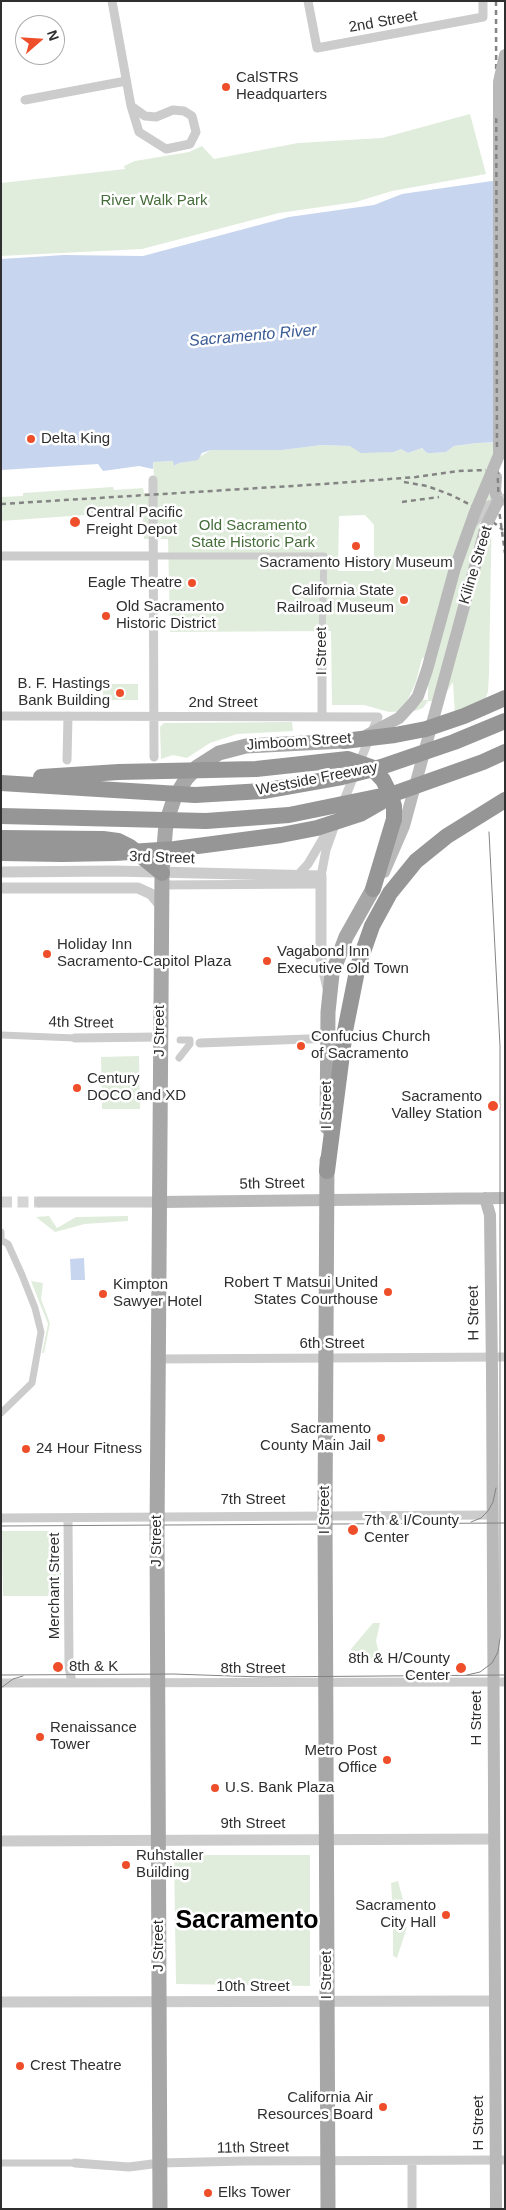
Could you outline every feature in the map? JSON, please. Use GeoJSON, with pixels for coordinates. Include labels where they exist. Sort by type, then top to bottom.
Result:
{"type":"FeatureCollection","features":[{"type":"Feature","properties":{"kind":"highway"},"geometry":{"type":"LineString","coordinates":[[344,741],[395,736],[426,729],[464,716],[505,698]]}},
{"type":"Feature","properties":{"kind":"highway","name":"Westside Freeway"},"geometry":{"type":"LineString","coordinates":[[1,782],[195,795],[263,790],[316,782],[381,767],[454,742],[505,721]]}},
{"type":"Feature","properties":{"kind":"highway","name":"Westside Freeway"},"geometry":{"type":"LineString","coordinates":[[1,816],[170,821],[245,819],[297,813],[396,793],[505,752]]}},
{"type":"Feature","properties":{"kind":"highway"},"geometry":{"type":"LineString","coordinates":[[1,782],[120,772],[256,769],[348,759],[371,767],[383,780],[399,822],[374,889]]}},
{"type":"Feature","properties":{"kind":"highway"},"geometry":{"type":"LineString","coordinates":[[1,853],[115,853],[246,841],[317,828],[360,814],[396,793]]}},
{"type":"Feature","properties":{"kind":"highway"},"geometry":{"type":"LineString","coordinates":[[327,1172],[345,1031],[363,947],[372,926],[390,893],[427,851],[446,836],[505,800]]}},
{"type":"Feature","properties":{"kind":"highway"},"geometry":{"type":"LineString","coordinates":[[1,838],[111,840],[130,847],[162,879]]}},
{"type":"Feature","properties":{"kind":"main road"},"geometry":{"type":"LineString","coordinates":[[502,502],[495,482],[499,456],[499,92],[500,71],[505,55]]}},
{"type":"Feature","properties":{"kind":"main road","name":"Jimboom Street"},"geometry":{"type":"LineString","coordinates":[[162,879],[163,846],[168,812],[186,778],[198,767],[219,753],[246,746],[344,741],[361,737],[391,723],[407,710],[418,696],[455,568],[499,456]]}},
{"type":"Feature","properties":{"kind":"main road","name":"Kiline Street"},"geometry":{"type":"LineString","coordinates":[[399,822],[486,526],[502,502]]}},
{"type":"Feature","properties":{"kind":"main road","name":"J Street"},"geometry":{"type":"LineString","coordinates":[[160,2209],[157,1517],[162,879]]}},
{"type":"Feature","properties":{"kind":"main road"},"geometry":{"type":"LineString","coordinates":[[329,992],[332,974],[340,949],[374,889]]}},
{"type":"Feature","properties":{"kind":"main road","name":"I Street"},"geometry":{"type":"LineString","coordinates":[[328,2209],[325,1516],[329,992]]}},
{"type":"Feature","properties":{"kind":"main road","name":"H Street"},"geometry":{"type":"LineString","coordinates":[[485,1198],[490,1214],[491,1357],[499,1515],[500,2160],[496,2209]]}},
{"type":"Feature","properties":{"kind":"main road","name":"5th Street"},"geometry":{"type":"LineString","coordinates":[[160,1202],[505,1198]]}},
{"type":"Feature","properties":{"kind":"street"},"geometry":{"type":"LineString","coordinates":[[112,1],[130,106],[139,132],[152,142],[166,149],[190,144],[196,132],[192,116],[184,111],[173,110],[156,117],[145,116],[130,106]]}},
{"type":"Feature","properties":{"kind":"street","name":"2nd Street"},"geometry":{"type":"LineString","coordinates":[[308,1],[316,48],[483,17],[483,1]]}},
{"type":"Feature","properties":{"kind":"street"},"geometry":{"type":"LineString","coordinates":[[25,100],[126,81]]}},
{"type":"Feature","properties":{"kind":"street"},"geometry":{"type":"LineString","coordinates":[[153,480],[154,757]]}},
{"type":"Feature","properties":{"kind":"street"},"geometry":{"type":"LineString","coordinates":[[471,526],[482,512],[502,502]]}},
{"type":"Feature","properties":{"kind":"street"},"geometry":{"type":"LineString","coordinates":[[1,556],[154,556]]}},
{"type":"Feature","properties":{"kind":"street","name":"I Street"},"geometry":{"type":"LineString","coordinates":[[154,556],[324,556],[322,717]]}},
{"type":"Feature","properties":{"kind":"street","name":"2nd Street"},"geometry":{"type":"LineString","coordinates":[[1,716],[378,717]]}},
{"type":"Feature","properties":{"kind":"street"},"geometry":{"type":"LineString","coordinates":[[68,716],[68,760]]}},
{"type":"Feature","properties":{"kind":"street","name":"I Street"},"geometry":{"type":"LineString","coordinates":[[329,992],[321,960],[321,880],[326,850],[338,815],[378,717]]}},
{"type":"Feature","properties":{"kind":"street","name":"I Street"},"geometry":{"type":"LineString","coordinates":[[297,876],[308,864],[324,834],[338,815]]}},
{"type":"Feature","properties":{"kind":"street","name":"3rd Street"},"geometry":{"type":"LineString","coordinates":[[1,872],[115,871],[162,879],[321,880]]}},
{"type":"Feature","properties":{"kind":"street","name":"3rd Street"},"geometry":{"type":"LineString","coordinates":[[162,879],[297,876],[321,880]]}},
{"type":"Feature","properties":{"kind":"street","name":"3rd Street"},"geometry":{"type":"LineString","coordinates":[[1,888],[138,888],[151,894],[161,906]]}},
{"type":"Feature","properties":{"kind":"street"},"geometry":{"type":"LineString","coordinates":[[200,1043],[328,1039],[339,1037],[345,1031]]}},
{"type":"Feature","properties":{"kind":"street","name":"4th Street"},"geometry":{"type":"LineString","coordinates":[[1,1035],[75,1038],[160,1037]]}},
{"type":"Feature","properties":{"kind":"street"},"geometry":{"type":"LineString","coordinates":[[180,1040],[190,1040],[190,1044],[180,1058]]}},
{"type":"Feature","properties":{"kind":"street","name":"5th Street"},"geometry":{"type":"LineString","coordinates":[[40,1202],[160,1202]]}},
{"type":"Feature","properties":{"kind":"street"},"geometry":{"type":"LineString","coordinates":[[1,1232],[35,1308],[41,1332],[32,1383],[1,1413]]}},
{"type":"Feature","properties":{"kind":"street","name":"6th Street"},"geometry":{"type":"LineString","coordinates":[[159,1359],[505,1357]]}},
{"type":"Feature","properties":{"kind":"street","name":"7th Street"},"geometry":{"type":"LineString","coordinates":[[1,1518],[499,1515]]}},
{"type":"Feature","properties":{"kind":"street","name":"Merchant Street"},"geometry":{"type":"LineString","coordinates":[[68,1518],[69,1666],[72,1683]]}},
{"type":"Feature","properties":{"kind":"street","name":"8th Street"},"geometry":{"type":"LineString","coordinates":[[1,1683],[499,1682]]}},
{"type":"Feature","properties":{"kind":"street","name":"9th Street"},"geometry":{"type":"LineString","coordinates":[[1,1841],[499,1839]]}},
{"type":"Feature","properties":{"kind":"street","name":"10th Street"},"geometry":{"type":"LineString","coordinates":[[1,2002],[500,2002]]}},
{"type":"Feature","properties":{"kind":"street","name":"11th Street"},"geometry":{"type":"LineString","coordinates":[[1,2162],[74,2163],[129,2167],[160,2163],[500,2160]]}},
{"type":"Feature","properties":{"kind":"street"},"geometry":{"type":"LineString","coordinates":[[412,2161],[412,2209]]}},
{"type":"Feature","properties":{"kind":"green space","name":"River Walk Park"},"geometry":{"type":"Polygon","coordinates":[[[470,114],[486,174],[392,191],[356,202],[279,213],[142,249],[1,256],[1,183],[125,169],[124,166],[135,161],[189,152],[202,146],[214,159],[298,143],[382,138],[470,114]]]}},
{"type":"Feature","properties":{"kind":"green space","name":"Old Sacramento State Historic Park"},"geometry":{"type":"Polygon","coordinates":[[[493,443],[488,692],[484,702],[455,715],[453,682],[440,702],[428,701],[423,708],[415,711],[389,712],[364,705],[332,705],[331,631],[170,632],[168,539],[144,539],[142,511],[1,521],[1,497],[23,496],[23,493],[113,487],[114,490],[143,488],[144,493],[155,493],[153,462],[174,461],[175,466],[179,463],[194,460],[211,450],[282,450],[322,445],[350,446],[385,452],[394,452],[401,449],[408,453],[422,448],[427,453],[432,453],[446,452],[454,446],[493,443]],[[365,515],[339,516],[338,571],[374,571],[374,525],[365,515]],[[422,658],[416,682],[408,699],[428,700],[428,658],[422,658]]]}},
{"type":"Feature","properties":{"kind":"green space","name":"B. F. Hastings Bank Building"},"geometry":{"type":"Polygon","coordinates":[[[103,684],[138,684],[138,700],[103,700],[103,684]]]}},
{"type":"Feature","properties":{"kind":"green space"},"geometry":{"type":"Polygon","coordinates":[[[292,722],[293,731],[237,734],[210,743],[187,758],[173,755],[161,759],[160,727],[164,723],[292,722]]]}},
{"type":"Feature","properties":{"kind":"green space"},"geometry":{"type":"Polygon","coordinates":[[[139,1056],[140,1109],[102,1109],[101,1057],[139,1056]]]}},
{"type":"Feature","properties":{"kind":"green space"},"geometry":{"type":"Polygon","coordinates":[[[49,1216],[57,1228],[76,1217],[128,1216],[128,1221],[85,1224],[55,1232],[36,1217],[49,1216]]]}},
{"type":"Feature","properties":{"kind":"green space"},"geometry":{"type":"Polygon","coordinates":[[[31,1281],[43,1283],[41,1299],[50,1323],[44,1353],[42,1353],[48,1324],[31,1281]]]}},
{"type":"Feature","properties":{"kind":"green space"},"geometry":{"type":"Polygon","coordinates":[[[2,1531],[61,1531],[61,1596],[3,1596],[2,1531]]]}},
{"type":"Feature","properties":{"kind":"green space"},"geometry":{"type":"Polygon","coordinates":[[[373,1623],[380,1623],[376,1641],[379,1653],[377,1660],[352,1659],[351,1649],[373,1623]]]}},
{"type":"Feature","properties":{"kind":"green space"},"geometry":{"type":"Polygon","coordinates":[[[174,1855],[310,1855],[310,1986],[176,1984],[174,1855]]]}},
{"type":"Feature","properties":{"kind":"green space"},"geometry":{"type":"Polygon","coordinates":[[[398,1881],[406,1911],[393,1913],[391,1883],[398,1881]]]}},
{"type":"Feature","properties":{"kind":"green space"},"geometry":{"type":"Polygon","coordinates":[[[407,1927],[397,1958],[393,1956],[393,1929],[407,1927]]]}},
{"type":"Feature","properties":{"kind":"water","name":"Sacramento River"},"geometry":{"type":"Polygon","coordinates":[[[492,181],[505,183],[505,442],[454,446],[446,452],[432,453],[427,453],[422,448],[408,453],[401,449],[394,452],[361,453],[350,446],[322,445],[282,450],[211,450],[202,453],[198,460],[179,463],[174,466],[173,461],[153,462],[153,469],[139,466],[103,471],[98,464],[1,470],[1,259],[64,255],[143,256],[289,217],[374,205],[402,194],[492,181]]]}},
{"type":"Feature","properties":{"kind":"water"},"geometry":{"type":"Polygon","coordinates":[[[84,1258],[85,1280],[71,1280],[70,1259],[84,1258]]]}},
{"type":"Feature","properties":{"kind":"tunnel"},"geometry":{"type":"LineString","coordinates":[[1,1202],[40,1202]]}},
{"type":"Feature","properties":{"kind":"tram line"},"geometry":{"type":"LineString","coordinates":[[467,1675],[480,1672],[492,1663],[498,1652],[500,1638],[500,1046],[489,832]]}},
{"type":"Feature","properties":{"kind":"tram line"},"geometry":{"type":"LineString","coordinates":[[471,1522],[481,1518],[488,1511],[493,1502],[496,1488]]}},
{"type":"Feature","properties":{"kind":"tram line"},"geometry":{"type":"LineString","coordinates":[[1,1526],[505,1523]]}},
{"type":"Feature","properties":{"kind":"tram line"},"geometry":{"type":"LineString","coordinates":[[1,1675],[173,1674],[262,1677],[505,1675]]}},
{"type":"Feature","properties":{"kind":"tram line"},"geometry":{"type":"LineString","coordinates":[[1,1688],[13,1679],[23,1676]]}},
{"type":"Feature","properties":{"kind":"railway"},"geometry":{"type":"LineString","coordinates":[[496,1],[497,456],[499,510],[505,553]]}},
{"type":"Feature","properties":{"kind":"railway"},"geometry":{"type":"LineString","coordinates":[[1,504],[324,484],[486,470]]}},
{"type":"Feature","properties":{"kind":"railway"},"geometry":{"type":"LineString","coordinates":[[404,482],[427,486],[451,495],[473,506],[503,530]]}},
{"type":"Feature","properties":{"kind":"railway"},"geometry":{"type":"LineString","coordinates":[[402,502],[439,497]]}},
{"type":"Feature","properties":{"kind":"place","name":"CalSTRS Headquarters"},"geometry":{"type":"Point","coordinates":[226,87]}},
{"type":"Feature","properties":{"kind":"place","name":"Delta King"},"geometry":{"type":"Point","coordinates":[31,439]}},
{"type":"Feature","properties":{"kind":"place","name":"Central Pacific Freight Depot"},"geometry":{"type":"Point","coordinates":[75,522]}},
{"type":"Feature","properties":{"kind":"place","name":"Sacramento History Museum"},"geometry":{"type":"Point","coordinates":[356,546]}},
{"type":"Feature","properties":{"kind":"place","name":"Eagle Theatre"},"geometry":{"type":"Point","coordinates":[192,583]}},
{"type":"Feature","properties":{"kind":"place","name":"California State Railroad Museum"},"geometry":{"type":"Point","coordinates":[404,600]}},
{"type":"Feature","properties":{"kind":"place","name":"Old Sacramento Historic District"},"geometry":{"type":"Point","coordinates":[106,616]}},
{"type":"Feature","properties":{"kind":"place","name":"B. F. Hastings Bank Building"},"geometry":{"type":"Point","coordinates":[120,693]}},
{"type":"Feature","properties":{"kind":"place","name":"Holiday Inn Sacramento-Capitol Plaza"},"geometry":{"type":"Point","coordinates":[47,954]}},
{"type":"Feature","properties":{"kind":"place","name":"Vagabond Inn Executive Old Town"},"geometry":{"type":"Point","coordinates":[267,961]}},
{"type":"Feature","properties":{"kind":"place","name":"Confucius Church of Sacramento"},"geometry":{"type":"Point","coordinates":[301,1046]}},
{"type":"Feature","properties":{"kind":"place","name":"Century DOCO and XD"},"geometry":{"type":"Point","coordinates":[77,1088]}},
{"type":"Feature","properties":{"kind":"place","name":"Sacramento Valley Station"},"geometry":{"type":"Point","coordinates":[493,1106]}},
{"type":"Feature","properties":{"kind":"place","name":"Robert T Matsui United States Courthouse"},"geometry":{"type":"Point","coordinates":[388,1292]}},
{"type":"Feature","properties":{"kind":"place","name":"Kimpton Sawyer Hotel"},"geometry":{"type":"Point","coordinates":[103,1294]}},
{"type":"Feature","properties":{"kind":"place","name":"Sacramento County Main Jail"},"geometry":{"type":"Point","coordinates":[381,1438]}},
{"type":"Feature","properties":{"kind":"place","name":"24 Hour Fitness"},"geometry":{"type":"Point","coordinates":[26,1449]}},
{"type":"Feature","properties":{"kind":"place","name":"7th & I/County Center"},"geometry":{"type":"Point","coordinates":[353,1530]}},
{"type":"Feature","properties":{"kind":"place","name":"8th & K"},"geometry":{"type":"Point","coordinates":[58,1667]}},
{"type":"Feature","properties":{"kind":"place","name":"8th & H/County Center"},"geometry":{"type":"Point","coordinates":[461,1668]}},
{"type":"Feature","properties":{"kind":"place","name":"Renaissance Tower"},"geometry":{"type":"Point","coordinates":[40,1737]}},
{"type":"Feature","properties":{"kind":"place","name":"Metro Post Office"},"geometry":{"type":"Point","coordinates":[387,1760]}},
{"type":"Feature","properties":{"kind":"place","name":"U.S. Bank Plaza"},"geometry":{"type":"Point","coordinates":[215,1788]}},
{"type":"Feature","properties":{"kind":"place","name":"Ruhstaller Building"},"geometry":{"type":"Point","coordinates":[126,1865]}},
{"type":"Feature","properties":{"kind":"place","name":"Sacramento City Hall"},"geometry":{"type":"Point","coordinates":[446,1915]}},
{"type":"Feature","properties":{"kind":"place","name":"Crest Theatre"},"geometry":{"type":"Point","coordinates":[20,2066]}},
{"type":"Feature","properties":{"kind":"place","name":"California Air Resources Board"},"geometry":{"type":"Point","coordinates":[383,2107]}},
{"type":"Feature","properties":{"kind":"place","name":"Elks Tower"},"geometry":{"type":"Point","coordinates":[208,2193]}},
{"type":"Feature","properties":{"kind":"district","name":"Sacramento"},"geometry":{"type":"Point","coordinates":[247,1921]}}]}
